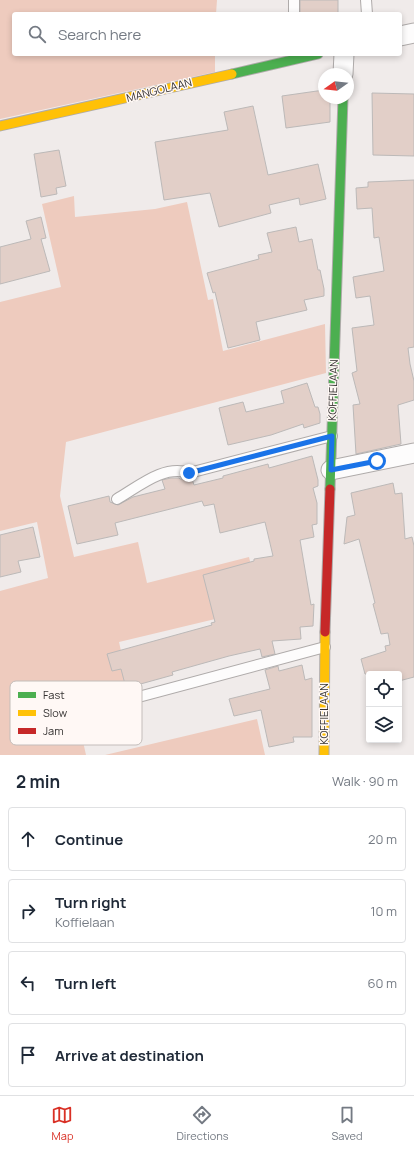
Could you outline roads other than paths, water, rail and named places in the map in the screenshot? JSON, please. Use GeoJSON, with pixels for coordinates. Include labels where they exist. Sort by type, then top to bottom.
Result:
{"type":"FeatureCollection","features":[{"type":"Feature","properties":{"kind":"street"},"geometry":{"type":"LineString","coordinates":[[402,36],[414,33]]}},
{"type":"Feature","properties":{"kind":"street"},"geometry":{"type":"LineString","coordinates":[[343,68],[344,56]]}},
{"type":"Feature","properties":{"kind":"street","name":"MANGOLAAN"},"geometry":{"type":"LineString","coordinates":[[0,126],[293,57]]}},
{"type":"Feature","properties":{"kind":"street","name":"KOFFIELAAN"},"geometry":{"type":"LineString","coordinates":[[324,755],[324,646],[343,104]]}},
{"type":"Feature","properties":{"kind":"street"},"geometry":{"type":"LineString","coordinates":[[331,470],[414,453]]}},
{"type":"Feature","properties":{"kind":"lane"},"geometry":{"type":"LineString","coordinates":[[294,0],[294,12]]}},
{"type":"Feature","properties":{"kind":"lane"},"geometry":{"type":"LineString","coordinates":[[366,0],[367,12]]}},
{"type":"Feature","properties":{"kind":"lane"},"geometry":{"type":"LineString","coordinates":[[117,499],[157,475],[180,470],[189,473],[332,436]]}},
{"type":"Feature","properties":{"kind":"lane"},"geometry":{"type":"LineString","coordinates":[[142,696],[324,646]]}}]}
